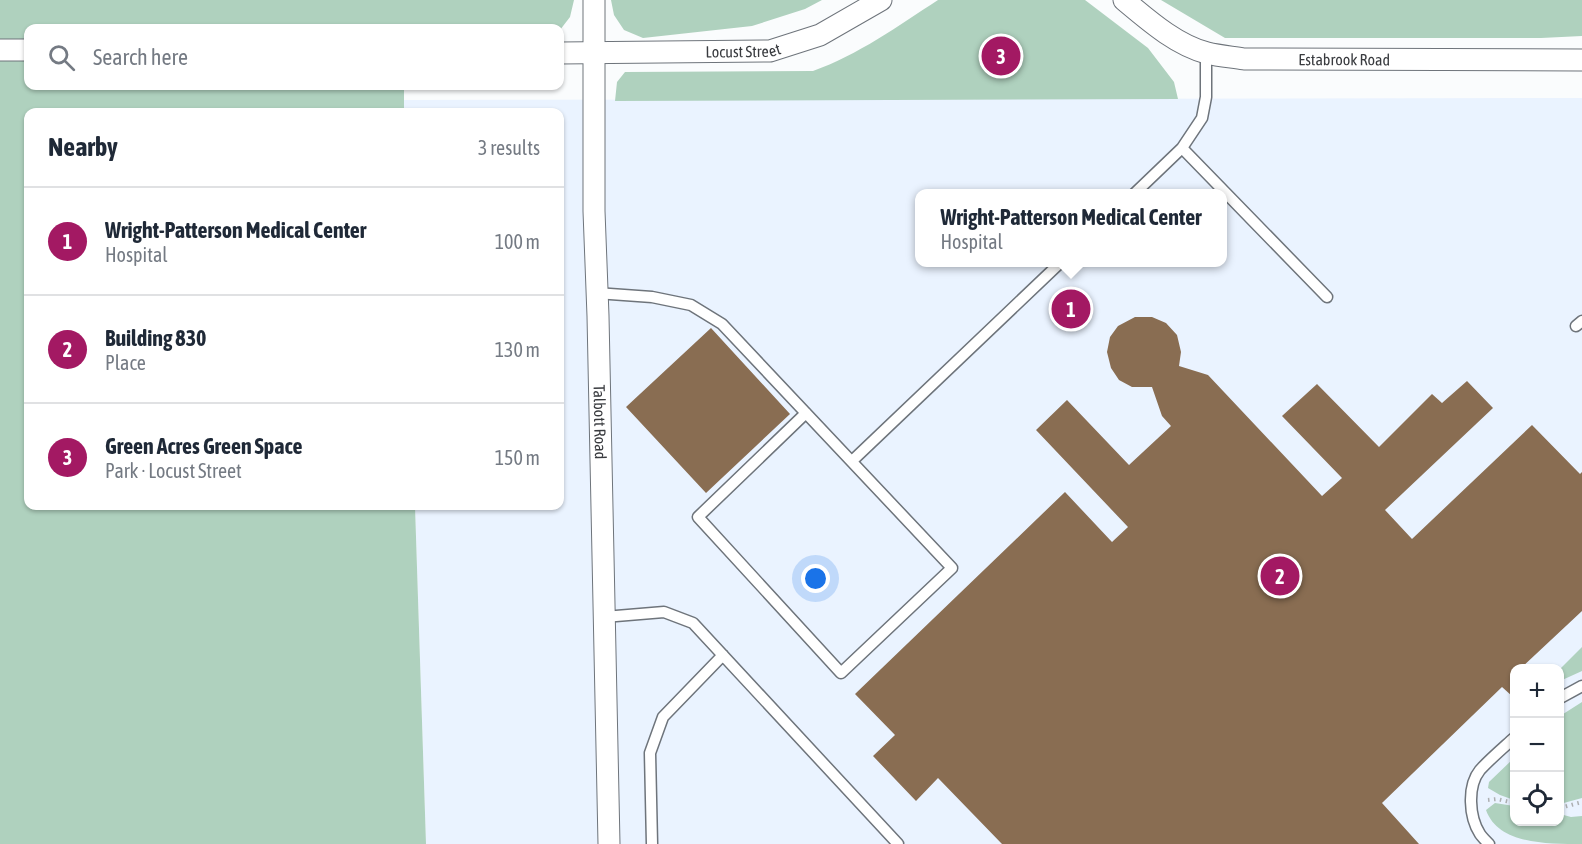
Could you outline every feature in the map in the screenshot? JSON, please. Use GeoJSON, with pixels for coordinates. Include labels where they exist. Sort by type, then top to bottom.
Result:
{"type":"FeatureCollection","features":[{"type":"Feature","properties":{"kind":"street","name":"Talbott Road"},"geometry":{"type":"LineString","coordinates":[[594,0],[596,293],[609,844]]}},
{"type":"Feature","properties":{"kind":"street","name":"Locust Street"},"geometry":{"type":"LineString","coordinates":[[593,53],[770,51],[820,35],[881,0]]}},
{"type":"Feature","properties":{"kind":"street","name":"Estabrook Road"},"geometry":{"type":"LineString","coordinates":[[1124,0],[1187,45],[1206,53],[1244,60],[1582,60]]}},
{"type":"Feature","properties":{"kind":"street"},"geometry":{"type":"LineString","coordinates":[[0,50],[24,50]]}},
{"type":"Feature","properties":{"kind":"street"},"geometry":{"type":"LineString","coordinates":[[564,53],[593,53]]}},
{"type":"Feature","properties":{"kind":"lane"},"geometry":{"type":"LineString","coordinates":[[1139,189],[1182,148],[1202,118],[1206,97],[1206,53]]}},
{"type":"Feature","properties":{"kind":"lane"},"geometry":{"type":"LineString","coordinates":[[1182,148],[1222,189]]}},
{"type":"Feature","properties":{"kind":"lane"},"geometry":{"type":"LineString","coordinates":[[1227,194],[1327,297]]}},
{"type":"Feature","properties":{"kind":"lane"},"geometry":{"type":"LineString","coordinates":[[852,461],[1056,267]]}},
{"type":"Feature","properties":{"kind":"lane"},"geometry":{"type":"LineString","coordinates":[[596,293],[652,297],[691,304],[722,324],[806,412],[952,568],[841,673],[698,517],[806,412]]}},
{"type":"Feature","properties":{"kind":"lane"},"geometry":{"type":"LineString","coordinates":[[604,617],[664,612],[693,623],[898,844]]}},
{"type":"Feature","properties":{"kind":"lane"},"geometry":{"type":"LineString","coordinates":[[652,844],[650,753],[663,717],[723,655]]}},
{"type":"Feature","properties":{"kind":"lane"},"geometry":{"type":"LineString","coordinates":[[1564,696],[1582,686]]}},
{"type":"Feature","properties":{"kind":"lane"},"geometry":{"type":"LineString","coordinates":[[1489,844],[1480,834],[1473,816],[1472,787],[1478,772],[1510,743]]}},
{"type":"Feature","properties":{"kind":"path"},"geometry":{"type":"LineString","coordinates":[[1487,800],[1510,801]]}},
{"type":"Feature","properties":{"kind":"path"},"geometry":{"type":"LineString","coordinates":[[1564,807],[1582,802]]}},
{"type":"Feature","properties":{"kind":"shaded area"},"geometry":{"type":"Polygon","coordinates":[[[1582,98],[1582,844],[426,844],[415,510],[564,510],[564,108],[404,108],[404,100],[1582,98]]]}},
{"type":"Feature","properties":{"kind":"green space"},"geometry":{"type":"Polygon","coordinates":[[[0,0],[574,0],[570,17],[564,25],[24,24],[24,90],[404,90],[404,108],[24,108],[24,510],[415,510],[426,844],[0,844],[0,0]]]}},
{"type":"Feature","properties":{"kind":"green space"},"geometry":{"type":"Polygon","coordinates":[[[611,0],[822,0],[805,9],[752,26],[643,38],[624,30],[614,15],[611,0]]]}},
{"type":"Feature","properties":{"kind":"green space"},"geometry":{"type":"Polygon","coordinates":[[[938,0],[1085,0],[1148,48],[1174,82],[1178,99],[615,101],[617,82],[625,72],[813,71],[862,48],[938,0]]]}},
{"type":"Feature","properties":{"kind":"green space"},"geometry":{"type":"Polygon","coordinates":[[[1161,0],[1582,0],[1582,36],[1225,38],[1161,0]]]}},
{"type":"Feature","properties":{"kind":"green space"},"geometry":{"type":"Polygon","coordinates":[[[1582,647],[1582,671],[1564,679],[1564,665],[1582,647]]]}},
{"type":"Feature","properties":{"kind":"green space"},"geometry":{"type":"Polygon","coordinates":[[[1582,702],[1582,798],[1564,803],[1564,718],[1564,713],[1582,702]]]}},
{"type":"Feature","properties":{"kind":"green space"},"geometry":{"type":"Polygon","coordinates":[[[1510,762],[1510,799],[1488,788],[1489,782],[1510,762]]]}},
{"type":"Feature","properties":{"kind":"green space"},"geometry":{"type":"Polygon","coordinates":[[[1495,803],[1510,805],[1510,826],[1564,826],[1564,815],[1582,816],[1582,844],[1539,842],[1512,836],[1492,821],[1486,810],[1495,803]]]}},
{"type":"Feature","properties":{"kind":"building"},"geometry":{"type":"Polygon","coordinates":[[[1135,317],[1152,317],[1166,323],[1177,335],[1181,352],[1179,366],[1208,375],[1322,496],[1342,478],[1282,416],[1317,384],[1379,447],[1432,394],[1442,403],[1467,381],[1493,408],[1385,510],[1412,539],[1532,425],[1580,474],[1582,472],[1582,611],[1525,664],[1510,664],[1510,694],[1502,687],[1382,803],[1419,844],[1002,844],[938,778],[916,801],[873,756],[895,735],[855,694],[1065,492],[1112,542],[1128,527],[1036,430],[1067,400],[1129,465],[1171,426],[1162,416],[1152,387],[1132,387],[1119,380],[1111,368],[1107,352],[1110,337],[1118,326],[1135,317]]]}},
{"type":"Feature","properties":{"kind":"building"},"geometry":{"type":"Polygon","coordinates":[[[711,328],[790,414],[706,493],[626,407],[711,328]]]}},
{"type":"Feature","properties":{"kind":"place","name":"Green Acres Green Space"},"geometry":{"type":"Point","coordinates":[1001,56]}},
{"type":"Feature","properties":{"kind":"place","name":"Wright-Patterson Medical Center"},"geometry":{"type":"Point","coordinates":[1071,309]}},
{"type":"Feature","properties":{"kind":"place","name":"Building 830"},"geometry":{"type":"Point","coordinates":[1280,576]}}]}
